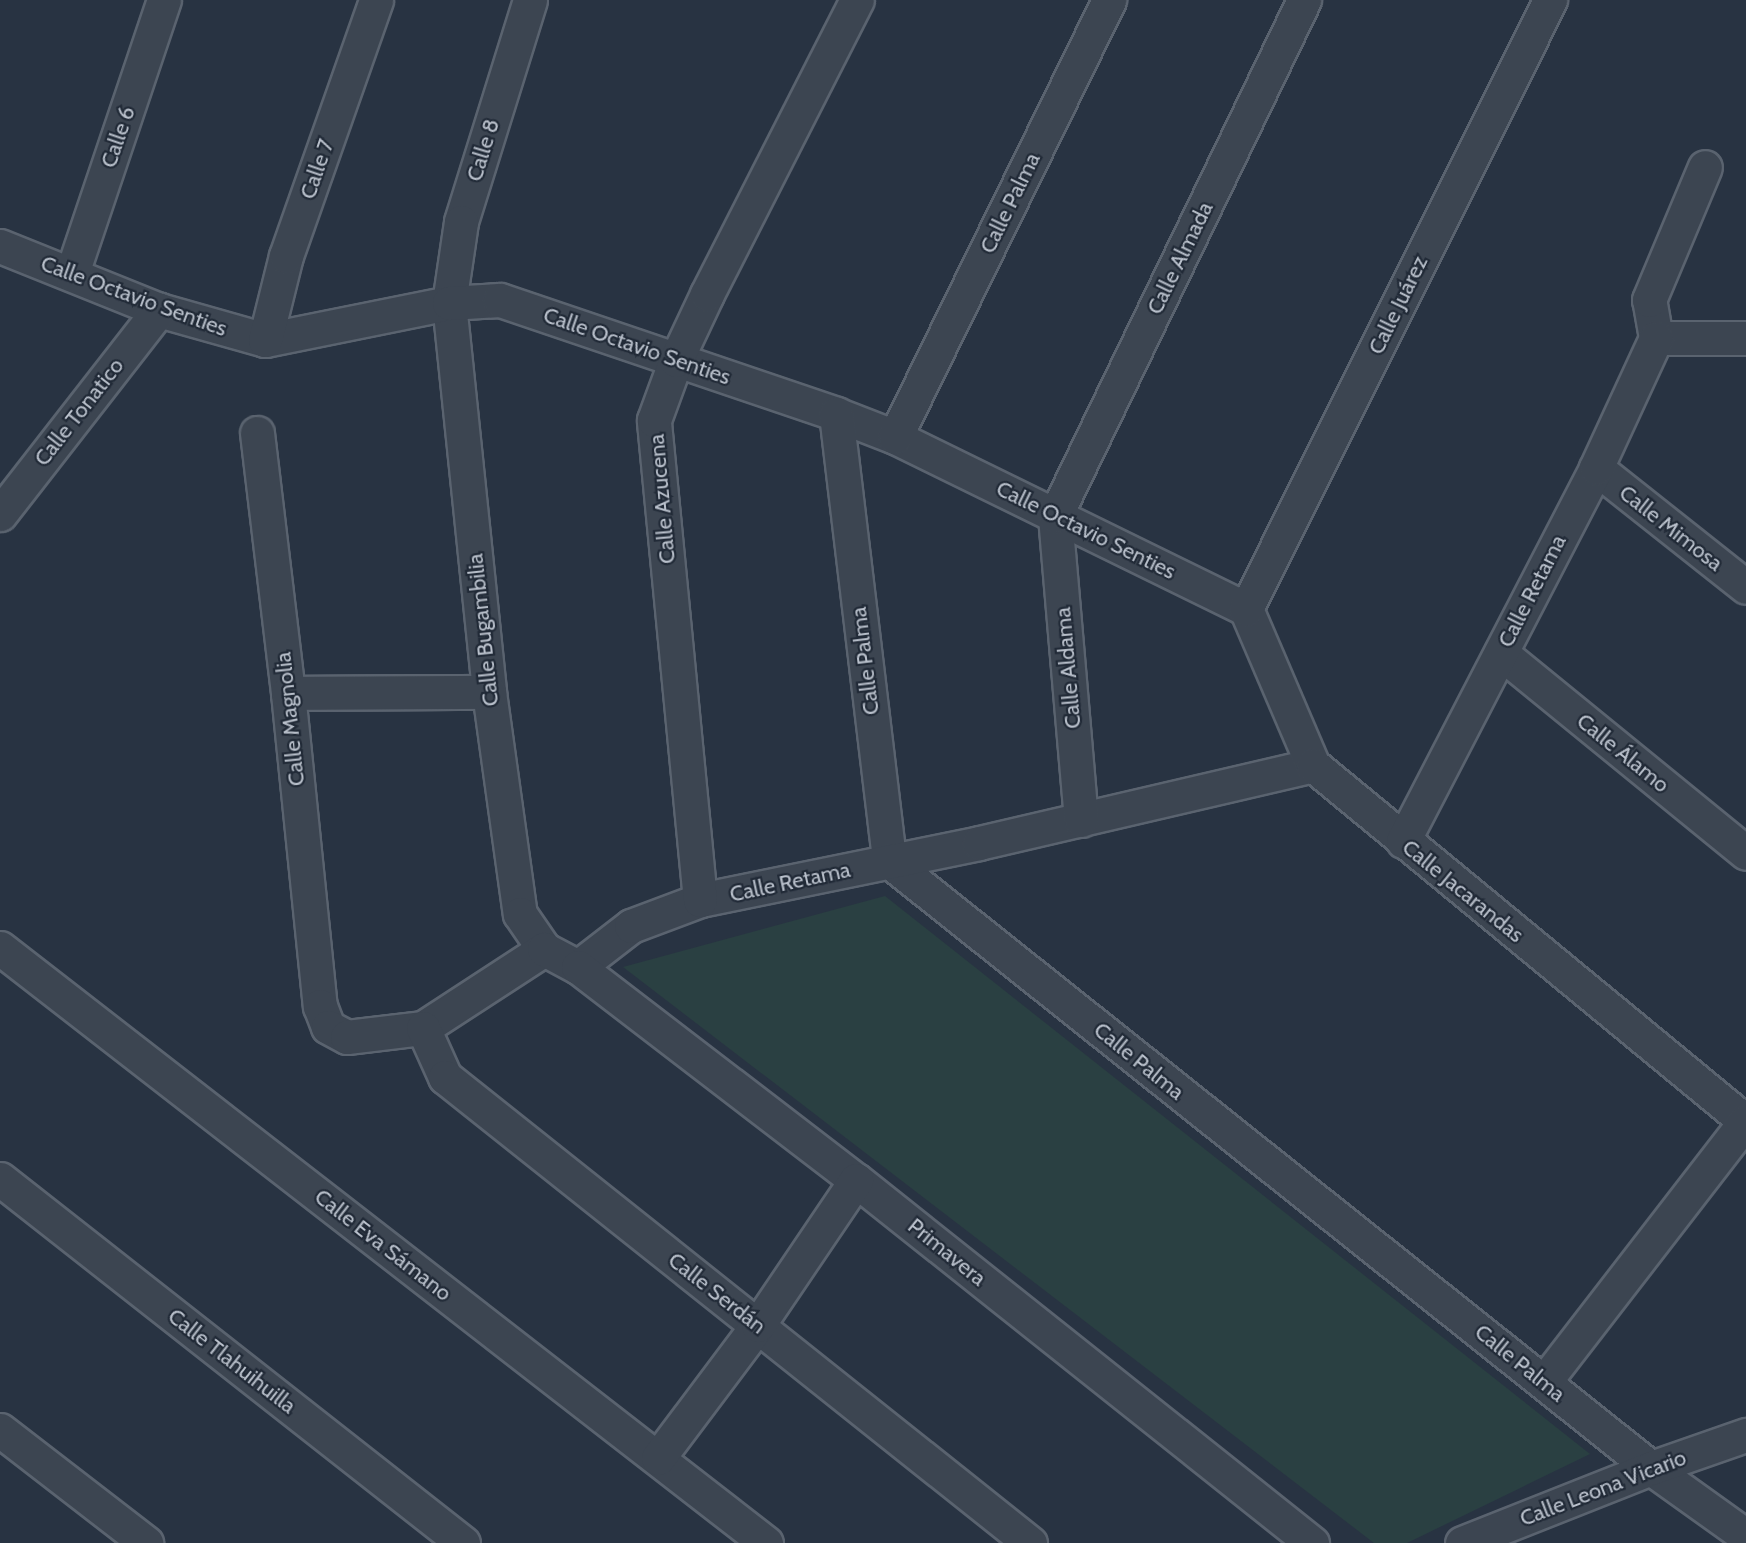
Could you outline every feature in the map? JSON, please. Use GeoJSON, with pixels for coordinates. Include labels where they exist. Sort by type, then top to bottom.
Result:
{"type":"FeatureCollection","features":[{"type":"Feature","properties":{"kind":"street","name":"Calle 6"},"geometry":{"type":"LineString","coordinates":[[72,273],[164,0]]}},
{"type":"Feature","properties":{"kind":"street","name":"Calle 7"},"geometry":{"type":"LineString","coordinates":[[265,340],[286,256],[376,0]]}},
{"type":"Feature","properties":{"kind":"street","name":"Calle 8"},"geometry":{"type":"LineString","coordinates":[[449,303],[460,222],[530,0]]}},
{"type":"Feature","properties":{"kind":"street","name":"Calle Azucena"},"geometry":{"type":"LineString","coordinates":[[700,900],[654,420],[676,360],[707,294],[857,0]]}},
{"type":"Feature","properties":{"kind":"street","name":"Calle Palma"},"geometry":{"type":"LineString","coordinates":[[895,437],[1109,0]]}},
{"type":"Feature","properties":{"kind":"street","name":"Calle Almada"},"geometry":{"type":"LineString","coordinates":[[1055,516],[1304,0]]}},
{"type":"Feature","properties":{"kind":"street","name":"Calle Juárez"},"geometry":{"type":"LineString","coordinates":[[1246,609],[1550,0]]}},
{"type":"Feature","properties":{"kind":"street"},"geometry":{"type":"LineString","coordinates":[[1705,167],[1649,300],[1656,338],[1746,338]]}},
{"type":"Feature","properties":{"kind":"street","name":"Calle Octavio Senties"},"geometry":{"type":"LineString","coordinates":[[0,246],[72,273],[159,310],[265,340],[449,303],[500,300],[836,414],[895,437],[1246,609]]}},
{"type":"Feature","properties":{"kind":"street","name":"Calle Bugambilia"},"geometry":{"type":"LineString","coordinates":[[449,303],[489,692],[520,915],[544,949]]}},
{"type":"Feature","properties":{"kind":"street","name":"Calle Tonatico"},"geometry":{"type":"LineString","coordinates":[[0,514],[159,310]]}},
{"type":"Feature","properties":{"kind":"street","name":"Calle Retama"},"geometry":{"type":"LineString","coordinates":[[1402,842],[1596,468],[1656,338]]}},
{"type":"Feature","properties":{"kind":"street","name":"Calle Palma"},"geometry":{"type":"LineString","coordinates":[[836,414],[889,861],[1652,1468],[1746,1536]]}},
{"type":"Feature","properties":{"kind":"street","name":"Calle Magnolia"},"geometry":{"type":"LineString","coordinates":[[257,433],[288,693],[320,1006],[328,1027],[346,1037],[423,1028]]}},
{"type":"Feature","properties":{"kind":"street","name":"Calle Mimosa"},"geometry":{"type":"LineString","coordinates":[[1596,468],[1746,587]]}},
{"type":"Feature","properties":{"kind":"street","name":"Calle Aldama"},"geometry":{"type":"LineString","coordinates":[[1055,516],[1081,820]]}},
{"type":"Feature","properties":{"kind":"street","name":"Calle Jacarandas"},"geometry":{"type":"LineString","coordinates":[[1246,609],[1313,765],[1402,842],[1746,1122]]}},
{"type":"Feature","properties":{"kind":"street","name":"Calle Álamo"},"geometry":{"type":"LineString","coordinates":[[1501,653],[1746,853]]}},
{"type":"Feature","properties":{"kind":"street"},"geometry":{"type":"LineString","coordinates":[[288,693],[489,692]]}},
{"type":"Feature","properties":{"kind":"street","name":"Calle Retama"},"geometry":{"type":"LineString","coordinates":[[578,967],[632,926],[700,900],[1081,820],[1313,765]]}},
{"type":"Feature","properties":{"kind":"street","name":"Calle Eva Sámano"},"geometry":{"type":"LineString","coordinates":[[0,948],[766,1543]]}},
{"type":"Feature","properties":{"kind":"street"},"geometry":{"type":"LineString","coordinates":[[423,1028],[544,949],[578,967]]}},
{"type":"Feature","properties":{"kind":"street","name":"Primavera"},"geometry":{"type":"LineString","coordinates":[[578,967],[856,1180],[1312,1543]]}},
{"type":"Feature","properties":{"kind":"street","name":"Calle Serdán"},"geometry":{"type":"LineString","coordinates":[[423,1028],[444,1077],[1030,1543]]}},
{"type":"Feature","properties":{"kind":"street"},"geometry":{"type":"LineString","coordinates":[[1544,1382],[1746,1122]]}},
{"type":"Feature","properties":{"kind":"street","name":"Calle Tlahuihuilla"},"geometry":{"type":"LineString","coordinates":[[0,1179],[463,1543]]}},
{"type":"Feature","properties":{"kind":"street"},"geometry":{"type":"LineString","coordinates":[[658,1458],[758,1325],[856,1180]]}},
{"type":"Feature","properties":{"kind":"street"},"geometry":{"type":"LineString","coordinates":[[0,1430],[146,1543]]}},
{"type":"Feature","properties":{"kind":"street","name":"Calle Leona Vicario"},"geometry":{"type":"LineString","coordinates":[[1462,1543],[1652,1468],[1746,1435]]}},
{"type":"Feature","properties":{"kind":"green space"},"geometry":{"type":"Polygon","coordinates":[[[885,896],[1590,1454],[1407,1543],[1374,1543],[623,967],[885,896]]]}}]}
